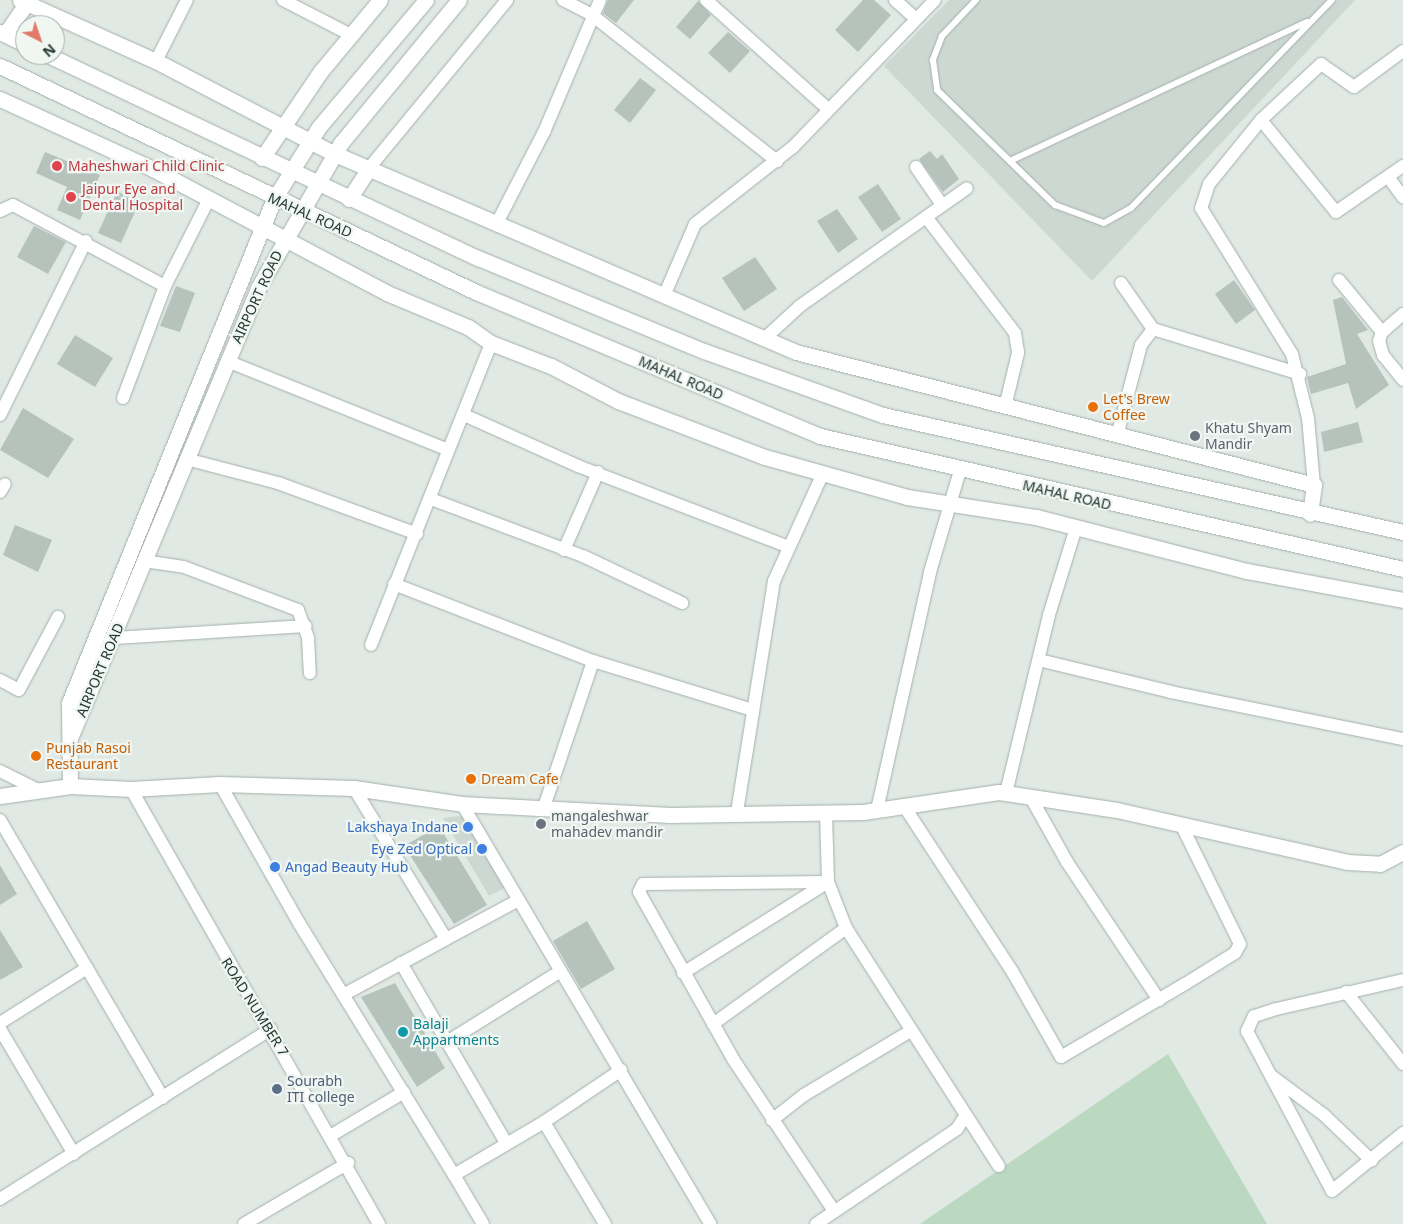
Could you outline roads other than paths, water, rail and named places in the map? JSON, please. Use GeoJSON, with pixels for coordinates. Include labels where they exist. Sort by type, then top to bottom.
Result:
{"type":"FeatureCollection","features":[{"type":"Feature","properties":{"kind":"street"},"geometry":{"type":"LineString","coordinates":[[156,62],[187,0]]}},
{"type":"Feature","properties":{"kind":"street"},"geometry":{"type":"LineString","coordinates":[[283,0],[351,35]]}},
{"type":"Feature","properties":{"kind":"street"},"geometry":{"type":"LineString","coordinates":[[262,158],[351,35],[380,0]]}},
{"type":"Feature","properties":{"kind":"street","name":"AIRPORT ROAD"},"geometry":{"type":"LineString","coordinates":[[67,743],[69,703],[274,199],[290,169],[309,142],[426,0]]}},
{"type":"Feature","properties":{"kind":"street","name":"AIRPORT ROAD"},"geometry":{"type":"LineString","coordinates":[[67,743],[115,638],[144,561],[227,361],[284,238],[303,210],[335,154],[459,0]]}},
{"type":"Feature","properties":{"kind":"street"},"geometry":{"type":"LineString","coordinates":[[349,199],[370,167],[507,0]]}},
{"type":"Feature","properties":{"kind":"street"},"geometry":{"type":"LineString","coordinates":[[563,0],[592,15],[777,161]]}},
{"type":"Feature","properties":{"kind":"street"},"geometry":{"type":"LineString","coordinates":[[496,225],[544,132],[592,15],[600,0]]}},
{"type":"Feature","properties":{"kind":"street"},"geometry":{"type":"LineString","coordinates":[[706,0],[828,109]]}},
{"type":"Feature","properties":{"kind":"street"},"geometry":{"type":"LineString","coordinates":[[895,0],[916,19]]}},
{"type":"Feature","properties":{"kind":"street"},"geometry":{"type":"LineString","coordinates":[[664,296],[695,224],[777,161],[935,0]]}},
{"type":"Feature","properties":{"kind":"street"},"geometry":{"type":"LineString","coordinates":[[15,39],[3,33],[26,1],[156,62],[335,154],[370,167],[496,225],[796,352],[1004,407],[1314,485]]}},
{"type":"Feature","properties":{"kind":"street"},"geometry":{"type":"LineString","coordinates":[[1310,514],[1314,485],[1300,374],[1201,208],[1209,184],[1261,120],[1321,64],[1354,88],[1403,51]]}},
{"type":"Feature","properties":{"kind":"street"},"geometry":{"type":"LineString","coordinates":[[65,63],[262,158],[290,169],[317,184],[478,258],[704,351],[883,415],[1310,514],[1403,532]]}},
{"type":"Feature","properties":{"kind":"street","name":"MAHAL ROAD"},"geometry":{"type":"LineString","coordinates":[[0,66],[207,163],[274,199],[303,210],[476,292],[820,436],[960,471],[1403,569]]}},
{"type":"Feature","properties":{"kind":"street"},"geometry":{"type":"LineString","coordinates":[[0,99],[209,199],[387,293],[468,327],[491,344],[694,431],[822,475],[950,506],[1036,517],[1288,580],[1403,600]]}},
{"type":"Feature","properties":{"kind":"street"},"geometry":{"type":"LineString","coordinates":[[1261,120],[1331,210],[1341,212],[1403,166]]}},
{"type":"Feature","properties":{"kind":"street"},"geometry":{"type":"LineString","coordinates":[[916,167],[942,205]]}},
{"type":"Feature","properties":{"kind":"street"},"geometry":{"type":"LineString","coordinates":[[1389,178],[1403,197]]}},
{"type":"Feature","properties":{"kind":"street"},"geometry":{"type":"LineString","coordinates":[[764,338],[800,306],[967,188]]}},
{"type":"Feature","properties":{"kind":"street"},"geometry":{"type":"LineString","coordinates":[[122,398],[165,286],[209,199]]}},
{"type":"Feature","properties":{"kind":"street"},"geometry":{"type":"LineString","coordinates":[[0,211],[13,206],[86,241],[165,286]]}},
{"type":"Feature","properties":{"kind":"street"},"geometry":{"type":"LineString","coordinates":[[926,216],[1015,333],[1018,353],[1004,407]]}},
{"type":"Feature","properties":{"kind":"street"},"geometry":{"type":"LineString","coordinates":[[0,415],[86,241]]}},
{"type":"Feature","properties":{"kind":"street"},"geometry":{"type":"LineString","coordinates":[[1339,280],[1382,332],[1383,355],[1403,380]]}},
{"type":"Feature","properties":{"kind":"street"},"geometry":{"type":"LineString","coordinates":[[1121,283],[1153,329],[1300,374]]}},
{"type":"Feature","properties":{"kind":"street"},"geometry":{"type":"LineString","coordinates":[[1382,332],[1403,314]]}},
{"type":"Feature","properties":{"kind":"street"},"geometry":{"type":"LineString","coordinates":[[1117,436],[1141,345],[1153,329]]}},
{"type":"Feature","properties":{"kind":"street"},"geometry":{"type":"LineString","coordinates":[[371,645],[394,584],[432,499],[446,449],[464,415],[491,344]]}},
{"type":"Feature","properties":{"kind":"street"},"geometry":{"type":"LineString","coordinates":[[227,361],[446,449]]}},
{"type":"Feature","properties":{"kind":"street"},"geometry":{"type":"LineString","coordinates":[[464,415],[598,472],[789,547]]}},
{"type":"Feature","properties":{"kind":"street"},"geometry":{"type":"LineString","coordinates":[[186,459],[278,483],[417,534]]}},
{"type":"Feature","properties":{"kind":"street"},"geometry":{"type":"LineString","coordinates":[[878,810],[930,572],[960,471]]}},
{"type":"Feature","properties":{"kind":"street"},"geometry":{"type":"LineString","coordinates":[[564,550],[598,472]]}},
{"type":"Feature","properties":{"kind":"street"},"geometry":{"type":"LineString","coordinates":[[737,812],[774,581],[822,475]]}},
{"type":"Feature","properties":{"kind":"street"},"geometry":{"type":"LineString","coordinates":[[432,499],[564,550],[682,603]]}},
{"type":"Feature","properties":{"kind":"street"},"geometry":{"type":"LineString","coordinates":[[1006,793],[1039,660],[1076,528]]}},
{"type":"Feature","properties":{"kind":"street"},"geometry":{"type":"LineString","coordinates":[[144,561],[184,567],[286,603],[298,610],[306,626],[310,673]]}},
{"type":"Feature","properties":{"kind":"street"},"geometry":{"type":"LineString","coordinates":[[394,584],[593,661],[752,710]]}},
{"type":"Feature","properties":{"kind":"street"},"geometry":{"type":"LineString","coordinates":[[0,680],[19,690],[58,617]]}},
{"type":"Feature","properties":{"kind":"street"},"geometry":{"type":"LineString","coordinates":[[115,638],[306,626]]}},
{"type":"Feature","properties":{"kind":"street"},"geometry":{"type":"LineString","coordinates":[[1039,660],[1171,692],[1403,738]]}},
{"type":"Feature","properties":{"kind":"street"},"geometry":{"type":"LineString","coordinates":[[543,810],[593,661]]}},
{"type":"Feature","properties":{"kind":"street"},"geometry":{"type":"LineString","coordinates":[[67,743],[70,786]]}},
{"type":"Feature","properties":{"kind":"street"},"geometry":{"type":"LineString","coordinates":[[0,771],[36,789]]}},
{"type":"Feature","properties":{"kind":"street"},"geometry":{"type":"LineString","coordinates":[[0,796],[36,789],[70,786],[131,789],[220,784],[354,788],[462,804],[543,810],[670,815],[737,812],[826,814],[878,810],[1006,793],[1182,826],[1347,862],[1380,864],[1403,852]]}},
{"type":"Feature","properties":{"kind":"street"},"geometry":{"type":"LineString","coordinates":[[220,784],[343,995],[483,1224]]}},
{"type":"Feature","properties":{"kind":"street"},"geometry":{"type":"LineString","coordinates":[[354,788],[446,939]]}},
{"type":"Feature","properties":{"kind":"street","name":"ROAD NUMBER 7"},"geometry":{"type":"LineString","coordinates":[[131,789],[236,978],[271,1029],[330,1136],[348,1163],[379,1224]]}},
{"type":"Feature","properties":{"kind":"street"},"geometry":{"type":"LineString","coordinates":[[1030,796],[1067,862],[1159,1000]]}},
{"type":"Feature","properties":{"kind":"street"},"geometry":{"type":"LineString","coordinates":[[462,804],[516,901],[621,1070],[710,1224]]}},
{"type":"Feature","properties":{"kind":"street"},"geometry":{"type":"LineString","coordinates":[[904,806],[1008,964],[1061,1057],[1159,1000],[1234,953],[1240,944],[1182,826]]}},
{"type":"Feature","properties":{"kind":"street"},"geometry":{"type":"LineString","coordinates":[[826,814],[828,882],[846,928],[909,1032],[964,1118],[998,1166]]}},
{"type":"Feature","properties":{"kind":"street"},"geometry":{"type":"LineString","coordinates":[[0,820],[164,1098]]}},
{"type":"Feature","properties":{"kind":"street"},"geometry":{"type":"LineString","coordinates":[[828,882],[643,884],[639,892],[713,1024],[772,1120],[834,1211]]}},
{"type":"Feature","properties":{"kind":"street"},"geometry":{"type":"LineString","coordinates":[[683,973],[828,882]]}},
{"type":"Feature","properties":{"kind":"street"},"geometry":{"type":"LineString","coordinates":[[343,995],[516,901]]}},
{"type":"Feature","properties":{"kind":"street"},"geometry":{"type":"LineString","coordinates":[[713,1024],[846,928]]}},
{"type":"Feature","properties":{"kind":"street"},"geometry":{"type":"LineString","coordinates":[[400,963],[505,1141]]}},
{"type":"Feature","properties":{"kind":"street"},"geometry":{"type":"LineString","coordinates":[[0,1023],[87,968]]}},
{"type":"Feature","properties":{"kind":"street"},"geometry":{"type":"LineString","coordinates":[[447,1042],[560,972]]}},
{"type":"Feature","properties":{"kind":"street"},"geometry":{"type":"LineString","coordinates":[[1403,980],[1346,992],[1254,1016],[1247,1031],[1332,1191],[1372,1161],[1403,1134]]}},
{"type":"Feature","properties":{"kind":"street"},"geometry":{"type":"LineString","coordinates":[[1346,992],[1403,1064]]}},
{"type":"Feature","properties":{"kind":"street"},"geometry":{"type":"LineString","coordinates":[[0,1199],[164,1098],[271,1029]]}},
{"type":"Feature","properties":{"kind":"street"},"geometry":{"type":"LineString","coordinates":[[0,1030],[74,1154]]}},
{"type":"Feature","properties":{"kind":"street"},"geometry":{"type":"LineString","coordinates":[[772,1120],[804,1095],[909,1032]]}},
{"type":"Feature","properties":{"kind":"street"},"geometry":{"type":"LineString","coordinates":[[454,1175],[505,1141],[544,1122],[621,1070]]}},
{"type":"Feature","properties":{"kind":"street"},"geometry":{"type":"LineString","coordinates":[[1271,1076],[1324,1114],[1372,1161]]}},
{"type":"Feature","properties":{"kind":"street"},"geometry":{"type":"LineString","coordinates":[[330,1136],[404,1092]]}},
{"type":"Feature","properties":{"kind":"street"},"geometry":{"type":"LineString","coordinates":[[816,1224],[957,1129],[964,1118]]}},
{"type":"Feature","properties":{"kind":"street"},"geometry":{"type":"LineString","coordinates":[[544,1122],[605,1224]]}},
{"type":"Feature","properties":{"kind":"street"},"geometry":{"type":"LineString","coordinates":[[244,1224],[348,1163]]}},
{"type":"Feature","properties":{"kind":"lane"},"geometry":{"type":"LineString","coordinates":[[976,0],[942,36],[933,60],[937,90],[1055,205],[1104,223],[1131,208],[1332,0]]}},
{"type":"Feature","properties":{"kind":"lane"},"geometry":{"type":"LineString","coordinates":[[1010,161],[1313,20]]}},
{"type":"Feature","properties":{"kind":"place","name":"Maheshwari Child Clinic"},"geometry":{"type":"Point","coordinates":[57,166]}},
{"type":"Feature","properties":{"kind":"place","name":"Jaipur Eye and Dental Hospital"},"geometry":{"type":"Point","coordinates":[71,197]}},
{"type":"Feature","properties":{"kind":"place","name":"Let's Brew Coffee"},"geometry":{"type":"Point","coordinates":[1093,407]}},
{"type":"Feature","properties":{"kind":"place","name":"Khatu Shyam Mandir"},"geometry":{"type":"Point","coordinates":[1195,436]}},
{"type":"Feature","properties":{"kind":"place","name":"Punjab Rasoi Restaurant"},"geometry":{"type":"Point","coordinates":[36,756]}},
{"type":"Feature","properties":{"kind":"place","name":"Dream Cafe"},"geometry":{"type":"Point","coordinates":[471,779]}},
{"type":"Feature","properties":{"kind":"place","name":"mangaleshwar mahadev mandir"},"geometry":{"type":"Point","coordinates":[541,824]}},
{"type":"Feature","properties":{"kind":"place","name":"Lakshaya Indane"},"geometry":{"type":"Point","coordinates":[468,827]}},
{"type":"Feature","properties":{"kind":"place","name":"Eye Zed Optical"},"geometry":{"type":"Point","coordinates":[482,849]}},
{"type":"Feature","properties":{"kind":"place","name":"Angad Beauty Hub"},"geometry":{"type":"Point","coordinates":[275,867]}},
{"type":"Feature","properties":{"kind":"place","name":"Balaji Appartments"},"geometry":{"type":"Point","coordinates":[403,1032]}},
{"type":"Feature","properties":{"kind":"place","name":"Sourabh ITI college"},"geometry":{"type":"Point","coordinates":[277,1089]}}]}
